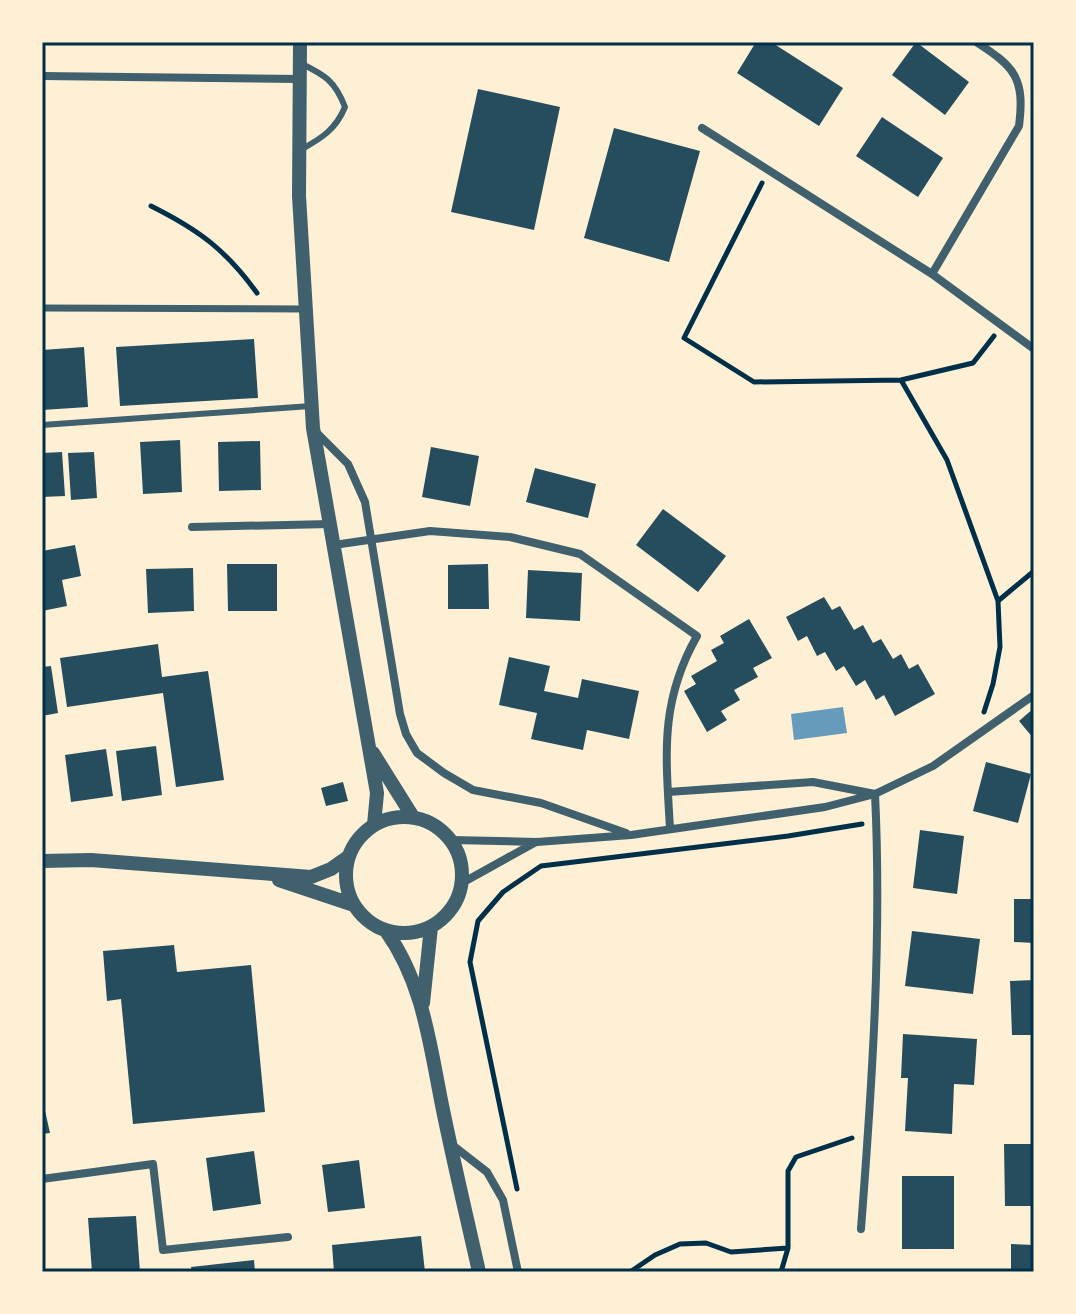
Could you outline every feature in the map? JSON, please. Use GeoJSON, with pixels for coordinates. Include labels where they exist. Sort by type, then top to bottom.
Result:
{"type":"FeatureCollection","features":[{"type":"Feature","properties":{"kind":"street"},"geometry":{"type":"LineString","coordinates":[[300,42],[299,196],[313,428],[377,793],[374,825]]}},
{"type":"Feature","properties":{"kind":"street"},"geometry":{"type":"LineString","coordinates":[[932,274],[1019,126],[1022,100],[1018,81],[1004,60],[976,42]]}},
{"type":"Feature","properties":{"kind":"street"},"geometry":{"type":"LineString","coordinates":[[42,76],[299,71]]}},
{"type":"Feature","properties":{"kind":"street"},"geometry":{"type":"LineString","coordinates":[[702,128],[932,274],[1034,349]]}},
{"type":"Feature","properties":{"kind":"street"},"geometry":{"type":"LineString","coordinates":[[42,308],[306,309]]}},
{"type":"Feature","properties":{"kind":"street"},"geometry":{"type":"LineString","coordinates":[[313,428],[348,464],[365,502],[400,714],[406,734],[417,753],[473,790],[541,803],[631,835]]}},
{"type":"Feature","properties":{"kind":"street"},"geometry":{"type":"LineString","coordinates":[[192,527],[330,524]]}},
{"type":"Feature","properties":{"kind":"street"},"geometry":{"type":"LineString","coordinates":[[334,545],[430,531],[510,537],[580,554],[697,636],[686,656],[670,702],[665,746],[670,829]]}},
{"type":"Feature","properties":{"kind":"street"},"geometry":{"type":"LineString","coordinates":[[451,840],[537,842],[631,835],[825,807],[875,794],[933,766],[1034,695]]}},
{"type":"Feature","properties":{"kind":"street"},"geometry":{"type":"LineString","coordinates":[[369,745],[413,817]]}},
{"type":"Feature","properties":{"kind":"street"},"geometry":{"type":"LineString","coordinates":[[668,792],[813,782],[875,794]]}},
{"type":"Feature","properties":{"kind":"street"},"geometry":{"type":"LineString","coordinates":[[861,1229],[875,959],[875,794]]}},
{"type":"Feature","properties":{"kind":"street"},"geometry":{"type":"LineString","coordinates":[[400,816],[413,817],[428,821],[451,840],[458,853],[462,883],[451,908],[431,927],[401,934],[373,925],[354,905],[347,890],[345,873],[348,857],[363,833],[374,825],[400,816]]}},
{"type":"Feature","properties":{"kind":"street"},"geometry":{"type":"LineString","coordinates":[[462,883],[537,842]]}},
{"type":"Feature","properties":{"kind":"street"},"geometry":{"type":"LineString","coordinates":[[42,861],[91,860],[311,877],[331,869],[348,857]]}},
{"type":"Feature","properties":{"kind":"street"},"geometry":{"type":"LineString","coordinates":[[263,875],[354,905]]}},
{"type":"Feature","properties":{"kind":"street"},"geometry":{"type":"LineString","coordinates":[[423,1007],[431,927]]}},
{"type":"Feature","properties":{"kind":"street"},"geometry":{"type":"LineString","coordinates":[[386,931],[401,953],[423,1007],[479,1272]]}},
{"type":"Feature","properties":{"kind":"street"},"geometry":{"type":"LineString","coordinates":[[450,1143],[487,1172],[503,1200],[518,1272]]}},
{"type":"Feature","properties":{"kind":"street"},"geometry":{"type":"LineString","coordinates":[[42,1179],[153,1164],[163,1250],[288,1237]]}},
{"type":"Feature","properties":{"kind":"lane"},"geometry":{"type":"LineString","coordinates":[[299,71],[322,74],[338,88],[345,107],[339,122],[325,136],[299,151]]}},
{"type":"Feature","properties":{"kind":"lane"},"geometry":{"type":"LineString","coordinates":[[42,425],[311,406]]}},
{"type":"Feature","properties":{"kind":"path"},"geometry":{"type":"LineString","coordinates":[[769,171],[684,338],[754,382],[901,380],[973,363],[1002,325]]}},
{"type":"Feature","properties":{"kind":"path"},"geometry":{"type":"LineString","coordinates":[[151,206],[179,220],[221,248],[268,307]]}},
{"type":"Feature","properties":{"kind":"path"},"geometry":{"type":"LineString","coordinates":[[901,380],[947,460],[998,601],[1000,647],[993,684],[976,736]]}},
{"type":"Feature","properties":{"kind":"path"},"geometry":{"type":"LineString","coordinates":[[998,601],[1034,571]]}},
{"type":"Feature","properties":{"kind":"path"},"geometry":{"type":"LineString","coordinates":[[520,1203],[470,962],[478,921],[503,892],[541,866],[788,836],[877,821]]}},
{"type":"Feature","properties":{"kind":"path"},"geometry":{"type":"LineString","coordinates":[[781,1272],[788,1248],[788,1171],[796,1157],[868,1133]]}},
{"type":"Feature","properties":{"kind":"path"},"geometry":{"type":"LineString","coordinates":[[630,1272],[655,1255],[680,1244],[706,1243],[731,1252],[788,1248]]}},
{"type":"Feature","properties":{"kind":"water"},"geometry":{"type":"Polygon","coordinates":[[[843,707],[847,733],[794,740],[791,714],[843,707]]]}},
{"type":"Feature","properties":{"kind":"building"},"geometry":{"type":"Polygon","coordinates":[[[756,42],[771,42],[843,88],[819,126],[737,73],[756,42]]]}},
{"type":"Feature","properties":{"kind":"building"},"geometry":{"type":"Polygon","coordinates":[[[916,42],[969,82],[945,115],[892,75],[916,42]]]}},
{"type":"Feature","properties":{"kind":"building"},"geometry":{"type":"Polygon","coordinates":[[[478,89],[560,107],[534,230],[451,212],[478,89]]]}},
{"type":"Feature","properties":{"kind":"building"},"geometry":{"type":"Polygon","coordinates":[[[882,117],[943,158],[918,197],[856,156],[882,117]]]}},
{"type":"Feature","properties":{"kind":"building"},"geometry":{"type":"Polygon","coordinates":[[[614,128],[700,151],[669,262],[584,238],[614,128]]]}},
{"type":"Feature","properties":{"kind":"building"},"geometry":{"type":"Polygon","coordinates":[[[254,339],[258,398],[120,406],[116,347],[254,339]]]}},
{"type":"Feature","properties":{"kind":"building"},"geometry":{"type":"Polygon","coordinates":[[[84,347],[88,407],[42,410],[42,350],[84,347]]]}},
{"type":"Feature","properties":{"kind":"building"},"geometry":{"type":"Polygon","coordinates":[[[180,440],[182,492],[143,494],[140,442],[180,440]]]}},
{"type":"Feature","properties":{"kind":"building"},"geometry":{"type":"Polygon","coordinates":[[[260,441],[261,490],[219,491],[218,442],[260,441]]]}},
{"type":"Feature","properties":{"kind":"building"},"geometry":{"type":"Polygon","coordinates":[[[431,447],[479,456],[470,506],[422,497],[431,447]]]}},
{"type":"Feature","properties":{"kind":"building"},"geometry":{"type":"Polygon","coordinates":[[[62,452],[65,496],[42,497],[42,453],[62,452]]]}},
{"type":"Feature","properties":{"kind":"building"},"geometry":{"type":"Polygon","coordinates":[[[94,452],[97,498],[71,500],[68,453],[94,452]]]}},
{"type":"Feature","properties":{"kind":"building"},"geometry":{"type":"Polygon","coordinates":[[[535,468],[596,484],[588,518],[526,502],[535,468]]]}},
{"type":"Feature","properties":{"kind":"building"},"geometry":{"type":"Polygon","coordinates":[[[663,509],[726,556],[698,592],[636,545],[663,509]]]}},
{"type":"Feature","properties":{"kind":"building"},"geometry":{"type":"Polygon","coordinates":[[[75,545],[81,576],[62,580],[67,606],[42,611],[42,551],[75,545]]]}},
{"type":"Feature","properties":{"kind":"building"},"geometry":{"type":"Polygon","coordinates":[[[227,564],[277,564],[277,611],[228,611],[227,564]]]}},
{"type":"Feature","properties":{"kind":"building"},"geometry":{"type":"Polygon","coordinates":[[[488,564],[489,609],[448,609],[448,565],[488,564]]]}},
{"type":"Feature","properties":{"kind":"building"},"geometry":{"type":"Polygon","coordinates":[[[193,568],[194,611],[148,613],[146,569],[193,568]]]}},
{"type":"Feature","properties":{"kind":"building"},"geometry":{"type":"Polygon","coordinates":[[[528,570],[582,573],[580,621],[526,618],[528,570]]]}},
{"type":"Feature","properties":{"kind":"building"},"geometry":{"type":"Polygon","coordinates":[[[824,597],[832,610],[840,606],[854,630],[863,625],[873,643],[881,639],[893,659],[901,654],[909,669],[918,664],[935,694],[895,716],[884,695],[876,700],[865,680],[856,686],[844,666],[836,671],[825,652],[817,656],[807,636],[798,641],[786,617],[824,597]]]}},
{"type":"Feature","properties":{"kind":"building"},"geometry":{"type":"Polygon","coordinates":[[[749,619],[772,658],[753,668],[758,677],[734,690],[740,700],[721,711],[727,720],[707,732],[684,691],[696,684],[691,676],[717,661],[711,650],[724,643],[720,636],[749,619]]]}},
{"type":"Feature","properties":{"kind":"building"},"geometry":{"type":"Polygon","coordinates":[[[158,644],[162,677],[208,671],[224,780],[176,787],[163,693],[67,707],[60,658],[158,644]]]}},
{"type":"Feature","properties":{"kind":"building"},"geometry":{"type":"Polygon","coordinates":[[[509,657],[550,666],[544,691],[578,698],[582,679],[639,691],[629,739],[587,730],[583,750],[531,739],[537,713],[499,705],[509,657]]]}},
{"type":"Feature","properties":{"kind":"building"},"geometry":{"type":"Polygon","coordinates":[[[51,666],[58,713],[42,716],[42,667],[51,666]]]}},
{"type":"Feature","properties":{"kind":"building"},"geometry":{"type":"Polygon","coordinates":[[[1034,708],[1034,739],[1019,721],[1034,708]]]}},
{"type":"Feature","properties":{"kind":"building"},"geometry":{"type":"Polygon","coordinates":[[[156,746],[162,795],[122,801],[116,751],[156,746]]]}},
{"type":"Feature","properties":{"kind":"building"},"geometry":{"type":"Polygon","coordinates":[[[106,749],[113,796],[71,802],[65,755],[106,749]]]}},
{"type":"Feature","properties":{"kind":"building"},"geometry":{"type":"Polygon","coordinates":[[[986,762],[1031,774],[1018,823],[973,811],[986,762]]]}},
{"type":"Feature","properties":{"kind":"building"},"geometry":{"type":"Polygon","coordinates":[[[343,782],[348,801],[326,806],[321,788],[343,782]]]}},
{"type":"Feature","properties":{"kind":"building"},"geometry":{"type":"Polygon","coordinates":[[[920,830],[964,836],[957,894],[913,888],[920,830]]]}},
{"type":"Feature","properties":{"kind":"building"},"geometry":{"type":"Polygon","coordinates":[[[1014,899],[1034,899],[1034,943],[1014,942],[1014,899]]]}},
{"type":"Feature","properties":{"kind":"building"},"geometry":{"type":"Polygon","coordinates":[[[912,931],[980,939],[973,994],[905,986],[912,931]]]}},
{"type":"Feature","properties":{"kind":"building"},"geometry":{"type":"Polygon","coordinates":[[[174,945],[177,972],[251,965],[265,1112],[133,1124],[121,999],[107,1001],[103,951],[174,945]]]}},
{"type":"Feature","properties":{"kind":"building"},"geometry":{"type":"Polygon","coordinates":[[[1034,980],[1034,1035],[1012,1035],[1010,981],[1034,980]]]}},
{"type":"Feature","properties":{"kind":"building"},"geometry":{"type":"Polygon","coordinates":[[[903,1034],[977,1039],[974,1085],[954,1084],[952,1134],[905,1131],[908,1078],[901,1078],[903,1034]]]}},
{"type":"Feature","properties":{"kind":"building"},"geometry":{"type":"Polygon","coordinates":[[[42,1097],[50,1133],[42,1134],[42,1097]]]}},
{"type":"Feature","properties":{"kind":"building"},"geometry":{"type":"Polygon","coordinates":[[[1004,1144],[1034,1144],[1034,1206],[1005,1206],[1004,1144]]]}},
{"type":"Feature","properties":{"kind":"building"},"geometry":{"type":"Polygon","coordinates":[[[254,1151],[261,1204],[213,1211],[206,1158],[254,1151]]]}},
{"type":"Feature","properties":{"kind":"building"},"geometry":{"type":"Polygon","coordinates":[[[359,1160],[365,1208],[328,1212],[322,1165],[359,1160]]]}},
{"type":"Feature","properties":{"kind":"building"},"geometry":{"type":"Polygon","coordinates":[[[902,1176],[954,1176],[954,1249],[902,1249],[902,1176]]]}},
{"type":"Feature","properties":{"kind":"building"},"geometry":{"type":"Polygon","coordinates":[[[136,1216],[140,1272],[92,1272],[88,1218],[136,1216]]]}},
{"type":"Feature","properties":{"kind":"building"},"geometry":{"type":"Polygon","coordinates":[[[421,1236],[425,1272],[334,1272],[332,1245],[421,1236]]]}},
{"type":"Feature","properties":{"kind":"building"},"geometry":{"type":"Polygon","coordinates":[[[1011,1244],[1034,1245],[1034,1272],[1011,1272],[1011,1244]]]}},
{"type":"Feature","properties":{"kind":"building"},"geometry":{"type":"Polygon","coordinates":[[[254,1260],[255,1272],[192,1272],[191,1267],[254,1260]]]}}]}
